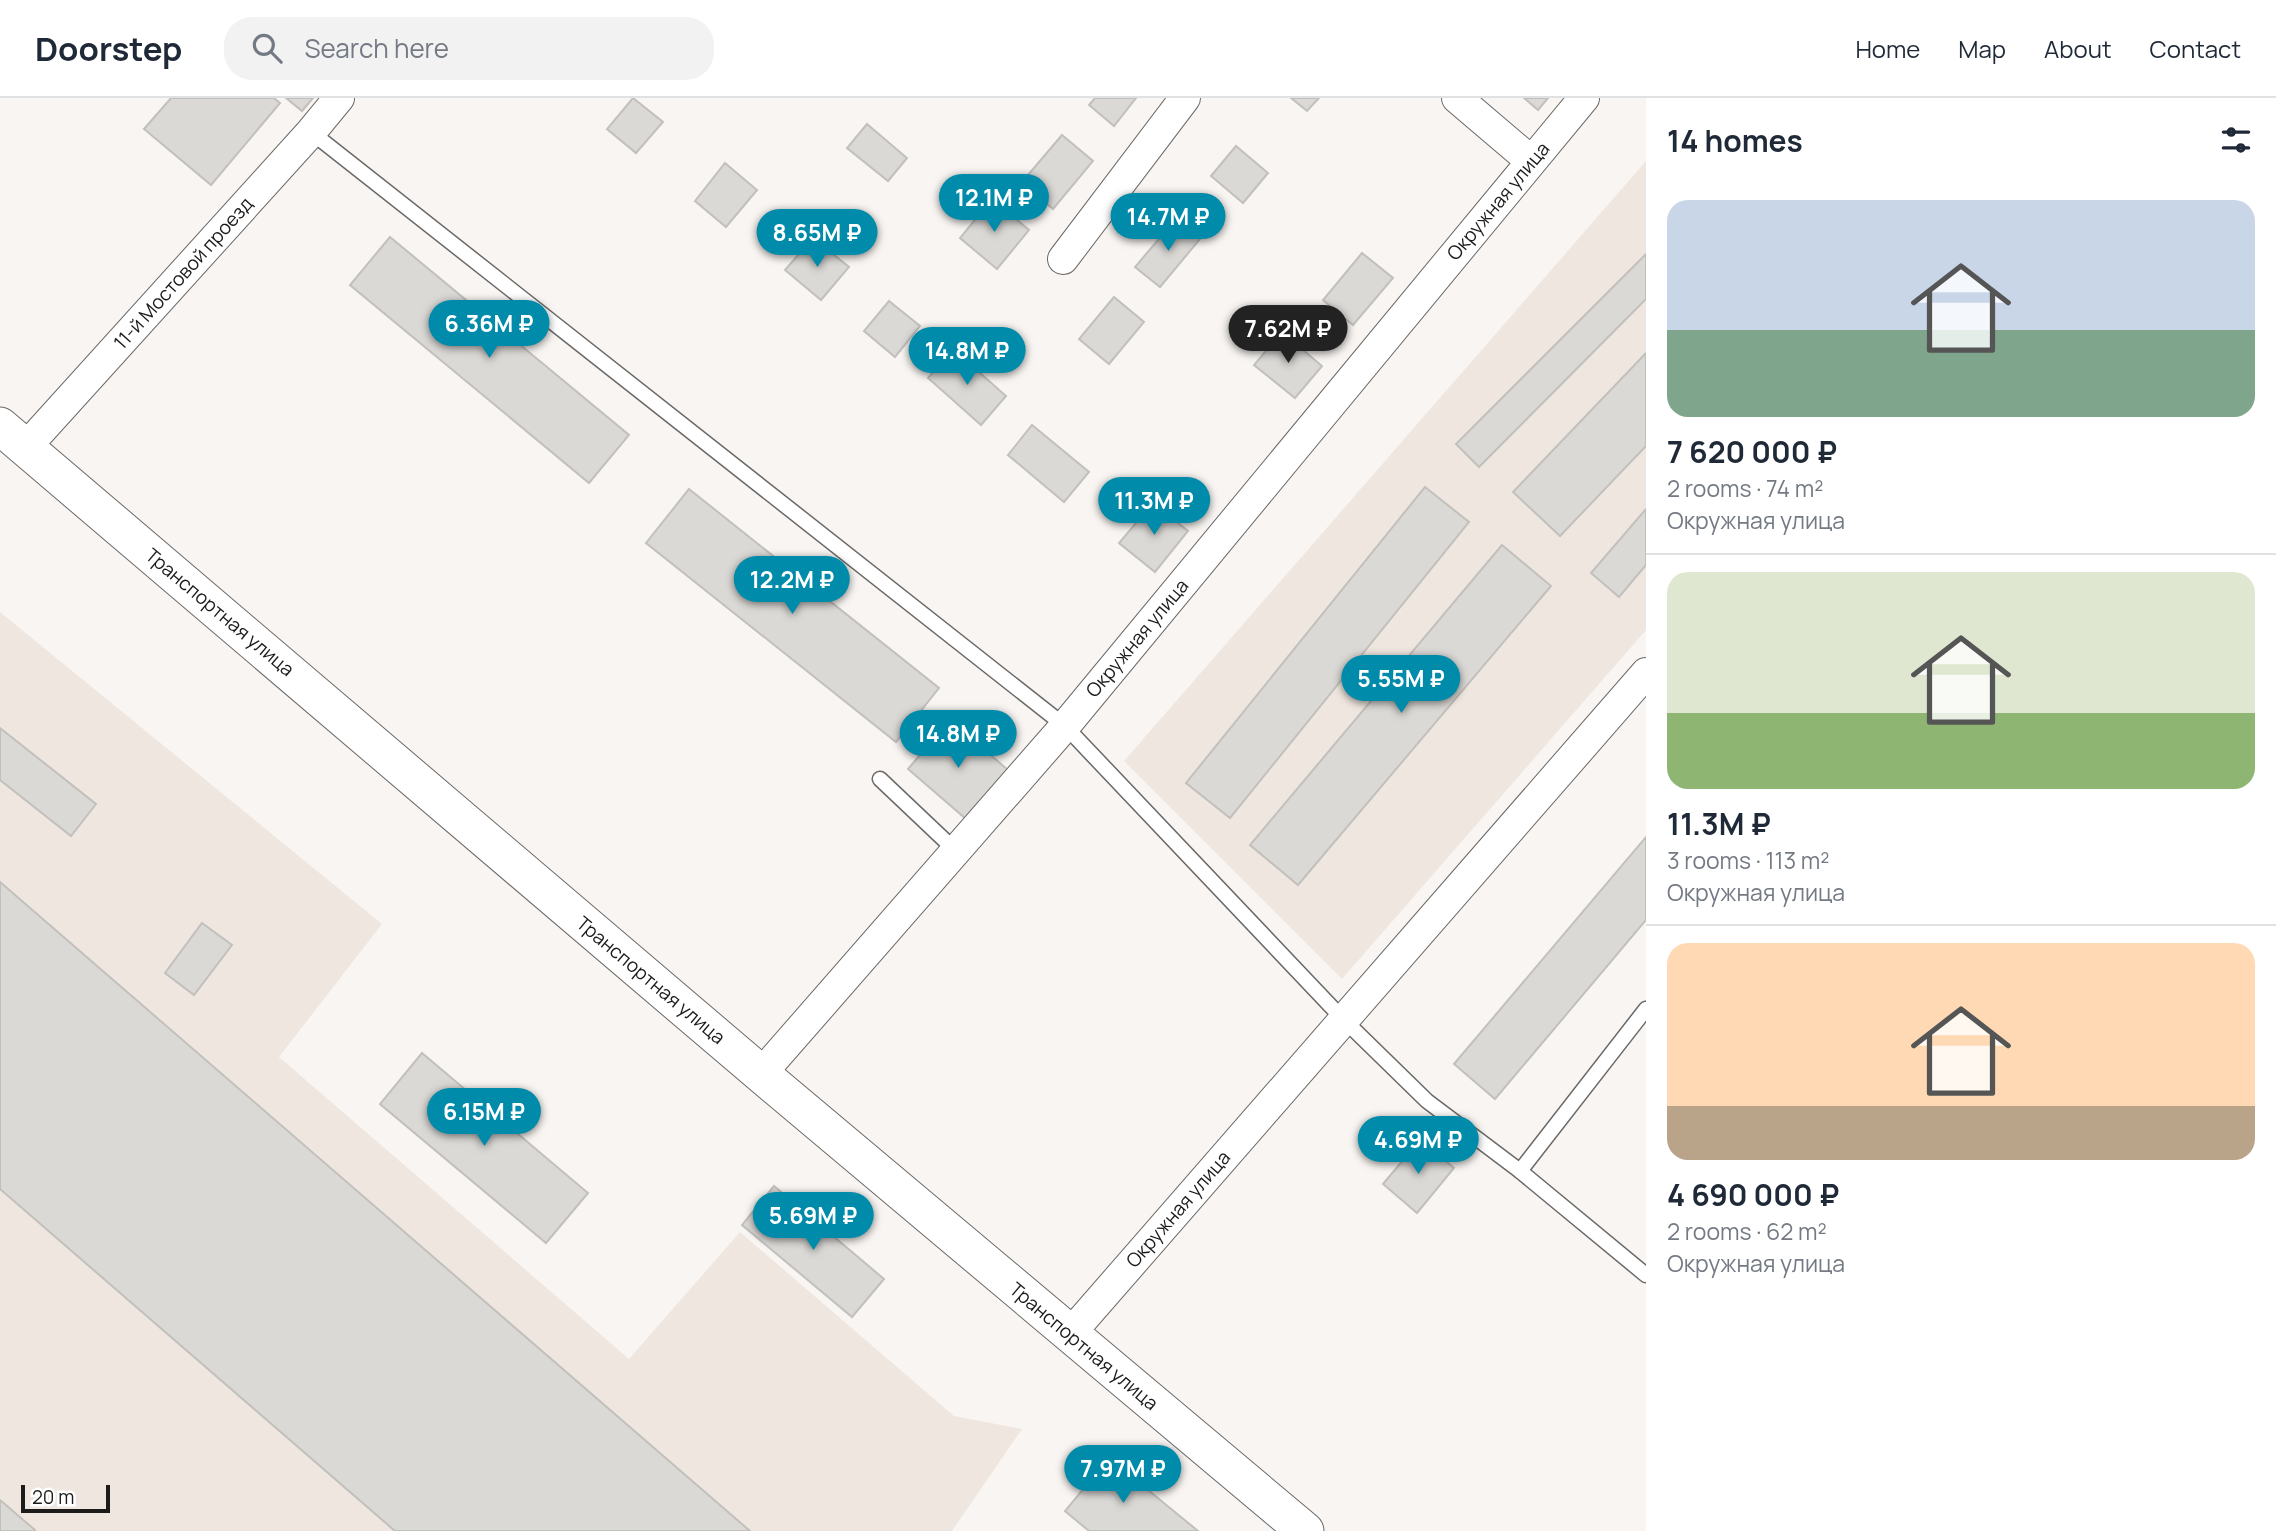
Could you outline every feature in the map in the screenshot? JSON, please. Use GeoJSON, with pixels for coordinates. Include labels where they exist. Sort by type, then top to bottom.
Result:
{"type":"FeatureCollection","features":[{"type":"Feature","properties":{"kind":"street","name":"11-й Мостовой проезд"},"geometry":{"type":"LineString","coordinates":[[13,437],[311,132],[339,98]]}},
{"type":"Feature","properties":{"kind":"street"},"geometry":{"type":"LineString","coordinates":[[1063,258],[1185,98]]}},
{"type":"Feature","properties":{"kind":"street"},"geometry":{"type":"LineString","coordinates":[[1457,98],[1531,161]]}},
{"type":"Feature","properties":{"kind":"street","name":"Окружная улица"},"geometry":{"type":"LineString","coordinates":[[761,1074],[1065,726],[1584,98]]}},
{"type":"Feature","properties":{"kind":"street","name":"Транспортная улица"},"geometry":{"type":"LineString","coordinates":[[13,437],[761,1074],[1305,1531]]}},
{"type":"Feature","properties":{"kind":"street","name":"Окружная улица"},"geometry":{"type":"LineString","coordinates":[[1070,1334],[1646,673]]}},
{"type":"Feature","properties":{"kind":"lane"},"geometry":{"type":"LineString","coordinates":[[311,132],[1065,726],[1343,1019],[1427,1101],[1520,1171],[1646,1275]]}},
{"type":"Feature","properties":{"kind":"lane"},"geometry":{"type":"LineString","coordinates":[[880,779],[956,851]]}},
{"type":"Feature","properties":{"kind":"lane"},"geometry":{"type":"LineString","coordinates":[[1520,1171],[1646,1009]]}},
{"type":"Feature","properties":{"kind":"shaded area"},"geometry":{"type":"Polygon","coordinates":[[[1646,161],[1646,630],[1342,979],[1124,761],[1646,161]]]}},
{"type":"Feature","properties":{"kind":"shaded area"},"geometry":{"type":"Polygon","coordinates":[[[0,612],[382,924],[279,1057],[629,1359],[740,1232],[954,1416],[1022,1429],[952,1531],[0,1531],[0,612]]]}},
{"type":"Feature","properties":{"kind":"building"},"geometry":{"type":"Polygon","coordinates":[[[171,98],[274,98],[280,103],[211,185],[144,129],[171,98]]]}},
{"type":"Feature","properties":{"kind":"building"},"geometry":{"type":"Polygon","coordinates":[[[286,98],[313,98],[302,111],[286,98]]]}},
{"type":"Feature","properties":{"kind":"building"},"geometry":{"type":"Polygon","coordinates":[[[633,98],[663,122],[636,153],[607,129],[633,98]]]}},
{"type":"Feature","properties":{"kind":"building"},"geometry":{"type":"Polygon","coordinates":[[[1095,98],[1136,98],[1114,126],[1089,105],[1095,98]]]}},
{"type":"Feature","properties":{"kind":"building"},"geometry":{"type":"Polygon","coordinates":[[[1291,98],[1319,98],[1307,111],[1291,98]]]}},
{"type":"Feature","properties":{"kind":"building"},"geometry":{"type":"Polygon","coordinates":[[[1524,98],[1548,98],[1538,110],[1524,98]]]}},
{"type":"Feature","properties":{"kind":"building"},"geometry":{"type":"Polygon","coordinates":[[[867,124],[907,158],[888,181],[847,148],[867,124]]]}},
{"type":"Feature","properties":{"kind":"building"},"geometry":{"type":"Polygon","coordinates":[[[1062,135],[1093,161],[1053,209],[1022,182],[1062,135]]]}},
{"type":"Feature","properties":{"kind":"building"},"geometry":{"type":"Polygon","coordinates":[[[1236,146],[1268,173],[1243,203],[1211,176],[1236,146]]]}},
{"type":"Feature","properties":{"kind":"building"},"geometry":{"type":"Polygon","coordinates":[[[725,163],[757,190],[726,227],[695,201],[725,163]]]}},
{"type":"Feature","properties":{"kind":"building"},"geometry":{"type":"Polygon","coordinates":[[[992,199],[1029,230],[997,269],[960,238],[992,199]]]}},
{"type":"Feature","properties":{"kind":"building"},"geometry":{"type":"Polygon","coordinates":[[[1176,219],[1200,239],[1160,287],[1135,267],[1176,219]]]}},
{"type":"Feature","properties":{"kind":"building"},"geometry":{"type":"Polygon","coordinates":[[[390,237],[629,435],[589,483],[350,285],[390,237]]]}},
{"type":"Feature","properties":{"kind":"building"},"geometry":{"type":"Polygon","coordinates":[[[813,238],[849,267],[821,300],[785,270],[813,238]]]}},
{"type":"Feature","properties":{"kind":"building"},"geometry":{"type":"Polygon","coordinates":[[[1362,253],[1393,278],[1353,325],[1323,300],[1362,253]]]}},
{"type":"Feature","properties":{"kind":"building"},"geometry":{"type":"Polygon","coordinates":[[[1646,254],[1646,299],[1479,467],[1456,444],[1646,254]]]}},
{"type":"Feature","properties":{"kind":"building"},"geometry":{"type":"Polygon","coordinates":[[[1114,297],[1144,322],[1109,364],[1079,339],[1114,297]]]}},
{"type":"Feature","properties":{"kind":"building"},"geometry":{"type":"Polygon","coordinates":[[[889,301],[920,326],[895,357],[864,331],[889,301]]]}},
{"type":"Feature","properties":{"kind":"building"},"geometry":{"type":"Polygon","coordinates":[[[1282,332],[1322,366],[1295,398],[1254,365],[1282,332]]]}},
{"type":"Feature","properties":{"kind":"building"},"geometry":{"type":"Polygon","coordinates":[[[953,349],[1006,396],[981,425],[928,378],[953,349]]]}},
{"type":"Feature","properties":{"kind":"building"},"geometry":{"type":"Polygon","coordinates":[[[1646,353],[1646,446],[1560,536],[1513,492],[1646,353]]]}},
{"type":"Feature","properties":{"kind":"building"},"geometry":{"type":"Polygon","coordinates":[[[1032,425],[1089,472],[1064,502],[1008,455],[1032,425]]]}},
{"type":"Feature","properties":{"kind":"building"},"geometry":{"type":"Polygon","coordinates":[[[1425,487],[1469,522],[1230,818],[1186,783],[1425,487]]]}},
{"type":"Feature","properties":{"kind":"building"},"geometry":{"type":"Polygon","coordinates":[[[689,489],[939,688],[896,742],[646,543],[689,489]]]}},
{"type":"Feature","properties":{"kind":"building"},"geometry":{"type":"Polygon","coordinates":[[[1153,503],[1188,531],[1155,572],[1119,543],[1153,503]]]}},
{"type":"Feature","properties":{"kind":"building"},"geometry":{"type":"Polygon","coordinates":[[[1646,509],[1646,565],[1619,597],[1591,573],[1646,509]]]}},
{"type":"Feature","properties":{"kind":"building"},"geometry":{"type":"Polygon","coordinates":[[[1502,545],[1551,586],[1298,885],[1250,845],[1502,545]]]}},
{"type":"Feature","properties":{"kind":"building"},"geometry":{"type":"Polygon","coordinates":[[[950,720],[1008,770],[966,819],[908,769],[950,720]]]}},
{"type":"Feature","properties":{"kind":"building"},"geometry":{"type":"Polygon","coordinates":[[[0,728],[96,804],[71,836],[0,780],[0,728]]]}},
{"type":"Feature","properties":{"kind":"building"},"geometry":{"type":"Polygon","coordinates":[[[1646,837],[1646,920],[1495,1099],[1454,1064],[1646,837]]]}},
{"type":"Feature","properties":{"kind":"building"},"geometry":{"type":"Polygon","coordinates":[[[0,882],[750,1531],[395,1531],[0,1189],[0,882]]]}},
{"type":"Feature","properties":{"kind":"building"},"geometry":{"type":"Polygon","coordinates":[[[202,923],[232,945],[194,995],[165,973],[202,923]]]}},
{"type":"Feature","properties":{"kind":"building"},"geometry":{"type":"Polygon","coordinates":[[[422,1053],[588,1193],[546,1243],[380,1104],[422,1053]]]}},
{"type":"Feature","properties":{"kind":"building"},"geometry":{"type":"Polygon","coordinates":[[[1420,1140],[1454,1168],[1417,1213],[1383,1184],[1420,1140]]]}},
{"type":"Feature","properties":{"kind":"building"},"geometry":{"type":"Polygon","coordinates":[[[774,1186],[884,1279],[852,1317],[742,1225],[774,1186]]]}},
{"type":"Feature","properties":{"kind":"building"},"geometry":{"type":"Polygon","coordinates":[[[1109,1458],[1198,1531],[1089,1531],[1065,1511],[1109,1458]]]}},
{"type":"Feature","properties":{"kind":"building"},"geometry":{"type":"Polygon","coordinates":[[[0,1500],[35,1530],[0,1531],[0,1500]]]}}]}
